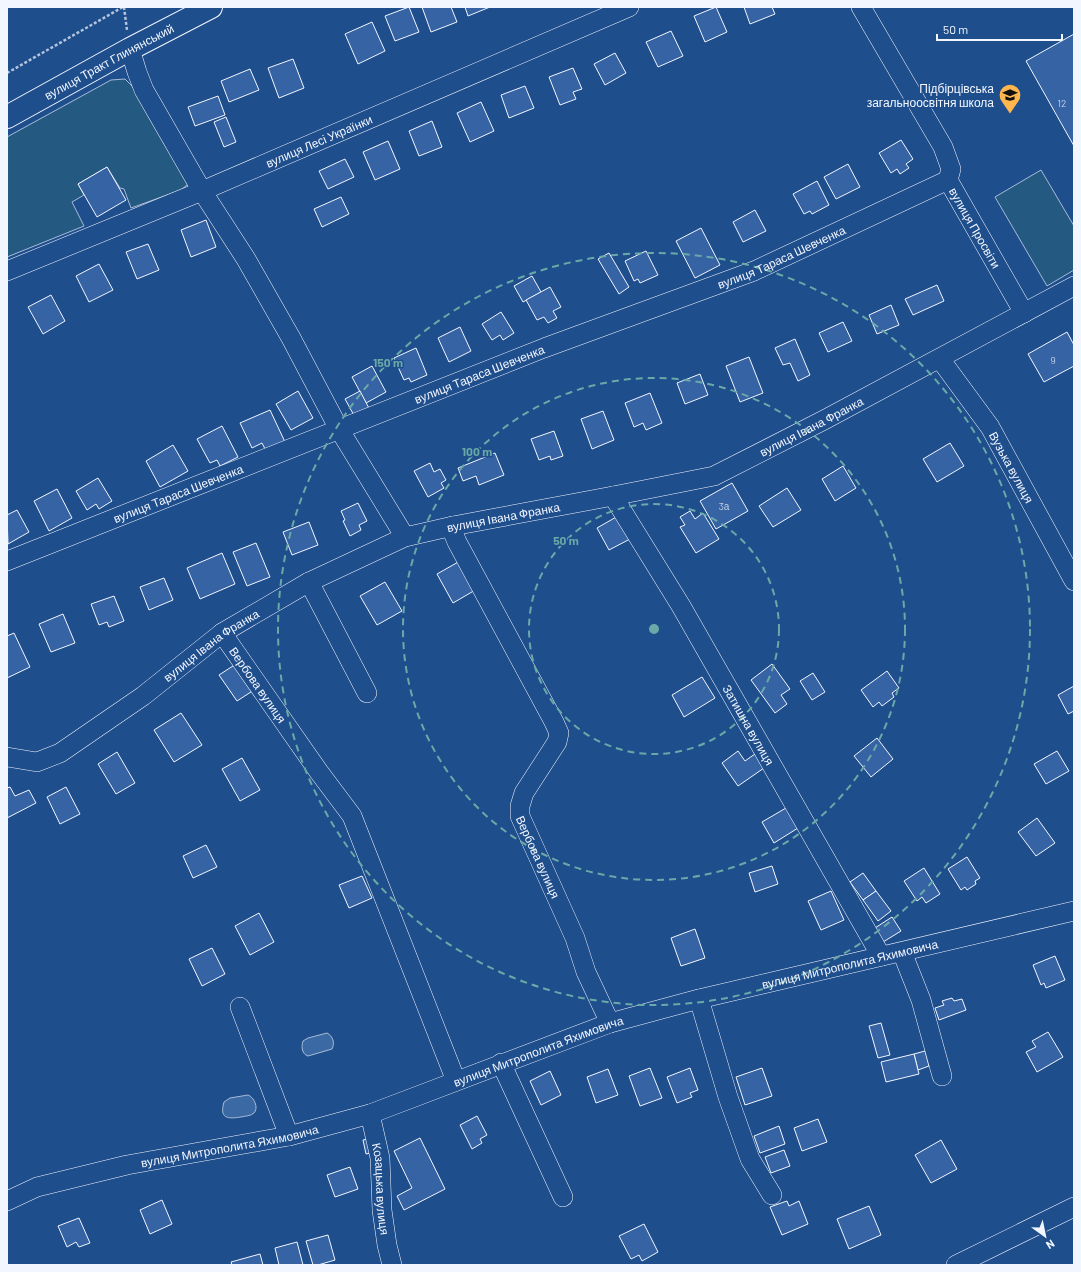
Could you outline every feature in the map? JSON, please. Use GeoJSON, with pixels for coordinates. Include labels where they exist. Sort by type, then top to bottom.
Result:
{"type":"FeatureCollection","features":[{"type":"Feature","properties":{"kind":"main road","name":"вулиця Тракт Глинянський"},"geometry":{"type":"LineString","coordinates":[[7,117],[130,49],[211,7]]}},
{"type":"Feature","properties":{"kind":"street","name":"вулиця Лесі Українки"},"geometry":{"type":"LineString","coordinates":[[7,271],[202,191],[629,7]]}},
{"type":"Feature","properties":{"kind":"street","name":"вулиця Просвіти"},"geometry":{"type":"LineString","coordinates":[[861,7],[943,147],[952,169],[948,180],[1024,313]]}},
{"type":"Feature","properties":{"kind":"street"},"geometry":{"type":"LineString","coordinates":[[130,49],[144,90],[202,191],[246,259],[340,429],[404,537]]}},
{"type":"Feature","properties":{"kind":"street","name":"вулиця Тараса Шевченка"},"geometry":{"type":"LineString","coordinates":[[7,561],[544,348],[754,271],[948,180]]}},
{"type":"Feature","properties":{"kind":"street"},"geometry":{"type":"LineString","coordinates":[[1024,313],[1074,286]]}},
{"type":"Feature","properties":{"kind":"street","name":"вулиця Івана Франка"},"geometry":{"type":"LineString","coordinates":[[7,757],[37,762],[60,754],[143,696],[222,633],[310,582],[404,537],[453,526],[714,476],[824,420],[1024,313]]}},
{"type":"Feature","properties":{"kind":"street","name":"Вузька вулиця"},"geometry":{"type":"LineString","coordinates":[[940,359],[990,427],[1074,581]]}},
{"type":"Feature","properties":{"kind":"street","name":"Затишна вулиця"},"geometry":{"type":"LineString","coordinates":[[613,496],[681,606],[882,956]]}},
{"type":"Feature","properties":{"kind":"street","name":"Вербова вулиця"},"geometry":{"type":"LineString","coordinates":[[453,526],[452,530],[456,542],[559,733],[557,742],[524,793],[520,806],[520,816],[575,938],[586,972],[610,1023]]}},
{"type":"Feature","properties":{"kind":"street"},"geometry":{"type":"LineString","coordinates":[[310,582],[367,693]]}},
{"type":"Feature","properties":{"kind":"street","name":"Вербова вулиця"},"geometry":{"type":"LineString","coordinates":[[222,633],[319,772],[352,816],[456,1081]]}},
{"type":"Feature","properties":{"kind":"street","name":"вулиця Митрополита Яхимовича"},"geometry":{"type":"LineString","coordinates":[[7,1201],[37,1187],[127,1165],[289,1136],[370,1114],[501,1063],[610,1023],[699,1000],[1074,911]]}},
{"type":"Feature","properties":{"kind":"street"},"geometry":{"type":"LineString","coordinates":[[902,952],[921,1000],[942,1076]]}},
{"type":"Feature","properties":{"kind":"street"},"geometry":{"type":"LineString","coordinates":[[699,1000],[728,1097],[750,1159],[772,1195]]}},
{"type":"Feature","properties":{"kind":"street"},"geometry":{"type":"LineString","coordinates":[[240,1007],[289,1136]]}},
{"type":"Feature","properties":{"kind":"street"},"geometry":{"type":"LineString","coordinates":[[501,1063],[563,1197]]}},
{"type":"Feature","properties":{"kind":"street","name":"Козацька вулиця"},"geometry":{"type":"LineString","coordinates":[[370,1114],[380,1158],[382,1210],[387,1245],[392,1265]]}},
{"type":"Feature","properties":{"kind":"street"},"geometry":{"type":"LineString","coordinates":[[956,1265],[1074,1207]]}},
{"type":"Feature","properties":{"kind":"path"},"geometry":{"type":"LineString","coordinates":[[7,73],[123,7]]}},
{"type":"Feature","properties":{"kind":"shaded area"},"geometry":{"type":"Polygon","coordinates":[[[125,79],[132,86],[187,179],[188,184],[181,190],[131,208],[124,189],[120,188],[107,167],[78,184],[84,195],[72,202],[84,226],[7,257],[7,137],[111,80],[125,79]]]}},
{"type":"Feature","properties":{"kind":"shaded area"},"geometry":{"type":"Polygon","coordinates":[[[1041,170],[1074,226],[1074,270],[1047,286],[995,197],[1041,170]]]}},
{"type":"Feature","properties":{"kind":"shaded area"},"geometry":{"type":"Polygon","coordinates":[[[327,1033],[333,1040],[332,1049],[308,1056],[304,1054],[302,1048],[303,1041],[308,1038],[327,1033]]]}},
{"type":"Feature","properties":{"kind":"shaded area"},"geometry":{"type":"Polygon","coordinates":[[[248,1095],[252,1098],[256,1106],[254,1113],[248,1116],[232,1118],[224,1115],[224,1102],[230,1098],[248,1095]]]}},
{"type":"Feature","properties":{"kind":"building"},"geometry":{"type":"Polygon","coordinates":[[[409,7],[419,32],[395,41],[385,16],[409,7]]]}},
{"type":"Feature","properties":{"kind":"building"},"geometry":{"type":"Polygon","coordinates":[[[422,7],[451,7],[457,22],[431,32],[422,7]]]}},
{"type":"Feature","properties":{"kind":"building"},"geometry":{"type":"Polygon","coordinates":[[[465,7],[490,7],[468,16],[465,7]]]}},
{"type":"Feature","properties":{"kind":"building"},"geometry":{"type":"Polygon","coordinates":[[[716,7],[727,32],[705,42],[694,16],[716,7]]]}},
{"type":"Feature","properties":{"kind":"building"},"geometry":{"type":"Polygon","coordinates":[[[744,7],[772,7],[775,14],[750,24],[744,7]]]}},
{"type":"Feature","properties":{"kind":"building"},"geometry":{"type":"Polygon","coordinates":[[[372,22],[385,51],[358,64],[345,34],[372,22]]]}},
{"type":"Feature","properties":{"kind":"building"},"geometry":{"type":"Polygon","coordinates":[[[671,31],[683,56],[658,67],[646,42],[671,31]]]}},
{"type":"Feature","properties":{"kind":"building"},"geometry":{"type":"Polygon","coordinates":[[[1074,34],[1074,146],[1026,61],[1074,34]]]}},
{"type":"Feature","properties":{"kind":"building"},"geometry":{"type":"Polygon","coordinates":[[[615,53],[626,73],[605,85],[594,64],[615,53]]]}},
{"type":"Feature","properties":{"kind":"building"},"geometry":{"type":"Polygon","coordinates":[[[293,59],[304,88],[279,98],[268,68],[293,59]]]}},
{"type":"Feature","properties":{"kind":"building"},"geometry":{"type":"Polygon","coordinates":[[[573,68],[582,89],[573,92],[576,99],[560,105],[549,77],[573,68]]]}},
{"type":"Feature","properties":{"kind":"building"},"geometry":{"type":"Polygon","coordinates":[[[250,69],[259,90],[229,102],[221,81],[250,69]]]}},
{"type":"Feature","properties":{"kind":"building"},"geometry":{"type":"Polygon","coordinates":[[[525,86],[534,108],[509,118],[501,95],[525,86]]]}},
{"type":"Feature","properties":{"kind":"building"},"geometry":{"type":"Polygon","coordinates":[[[218,96],[225,115],[195,126],[188,107],[218,96]]]}},
{"type":"Feature","properties":{"kind":"building"},"geometry":{"type":"Polygon","coordinates":[[[481,102],[494,131],[470,142],[457,113],[481,102]]]}},
{"type":"Feature","properties":{"kind":"building"},"geometry":{"type":"Polygon","coordinates":[[[226,117],[236,142],[224,147],[214,122],[226,117]]]}},
{"type":"Feature","properties":{"kind":"building"},"geometry":{"type":"Polygon","coordinates":[[[432,121],[442,147],[419,156],[409,131],[432,121]]]}},
{"type":"Feature","properties":{"kind":"building"},"geometry":{"type":"Polygon","coordinates":[[[901,140],[913,159],[906,164],[909,168],[900,174],[897,169],[891,173],[879,153],[901,140]]]}},
{"type":"Feature","properties":{"kind":"building"},"geometry":{"type":"Polygon","coordinates":[[[388,141],[400,169],[375,180],[363,152],[388,141]]]}},
{"type":"Feature","properties":{"kind":"building"},"geometry":{"type":"Polygon","coordinates":[[[345,159],[354,177],[328,189],[319,171],[345,159]]]}},
{"type":"Feature","properties":{"kind":"building"},"geometry":{"type":"Polygon","coordinates":[[[848,164],[860,187],[836,199],[824,177],[848,164]]]}},
{"type":"Feature","properties":{"kind":"building"},"geometry":{"type":"Polygon","coordinates":[[[107,167],[126,200],[97,217],[78,184],[107,167]]]}},
{"type":"Feature","properties":{"kind":"building"},"geometry":{"type":"Polygon","coordinates":[[[817,181],[829,205],[812,214],[810,211],[804,214],[793,194],[817,181]]]}},
{"type":"Feature","properties":{"kind":"building"},"geometry":{"type":"Polygon","coordinates":[[[341,197],[349,214],[322,227],[314,209],[341,197]]]}},
{"type":"Feature","properties":{"kind":"building"},"geometry":{"type":"Polygon","coordinates":[[[755,210],[766,231],[743,242],[733,222],[755,210]]]}},
{"type":"Feature","properties":{"kind":"building"},"geometry":{"type":"Polygon","coordinates":[[[206,220],[216,247],[191,257],[181,230],[206,220]]]}},
{"type":"Feature","properties":{"kind":"building"},"geometry":{"type":"Polygon","coordinates":[[[701,228],[720,265],[695,278],[676,241],[701,228]]]}},
{"type":"Feature","properties":{"kind":"building"},"geometry":{"type":"Polygon","coordinates":[[[148,244],[159,270],[137,279],[126,252],[148,244]]]}},
{"type":"Feature","properties":{"kind":"building"},"geometry":{"type":"Polygon","coordinates":[[[646,251],[658,275],[640,283],[638,279],[634,281],[625,261],[646,251]]]}},
{"type":"Feature","properties":{"kind":"building"},"geometry":{"type":"Polygon","coordinates":[[[609,253],[629,287],[619,294],[598,259],[609,253]]]}},
{"type":"Feature","properties":{"kind":"building"},"geometry":{"type":"Polygon","coordinates":[[[99,264],[113,290],[89,302],[76,276],[99,264]]]}},
{"type":"Feature","properties":{"kind":"building"},"geometry":{"type":"Polygon","coordinates":[[[532,276],[541,292],[523,302],[514,286],[532,276]]]}},
{"type":"Feature","properties":{"kind":"building"},"geometry":{"type":"Polygon","coordinates":[[[937,285],[944,301],[913,315],[905,299],[937,285]]]}},
{"type":"Feature","properties":{"kind":"building"},"geometry":{"type":"Polygon","coordinates":[[[550,287],[561,307],[553,311],[557,318],[548,323],[544,317],[537,320],[526,300],[550,287]]]}},
{"type":"Feature","properties":{"kind":"building"},"geometry":{"type":"Polygon","coordinates":[[[51,295],[65,321],[43,334],[28,307],[51,295]]]}},
{"type":"Feature","properties":{"kind":"building"},"geometry":{"type":"Polygon","coordinates":[[[891,305],[899,325],[877,334],[869,315],[891,305]]]}},
{"type":"Feature","properties":{"kind":"building"},"geometry":{"type":"Polygon","coordinates":[[[501,312],[514,333],[503,340],[500,335],[492,340],[482,324],[501,312]]]}},
{"type":"Feature","properties":{"kind":"building"},"geometry":{"type":"Polygon","coordinates":[[[843,322],[852,341],[828,352],[819,333],[843,322]]]}},
{"type":"Feature","properties":{"kind":"building"},"geometry":{"type":"Polygon","coordinates":[[[460,327],[471,351],[449,362],[438,338],[460,327]]]}},
{"type":"Feature","properties":{"kind":"building"},"geometry":{"type":"Polygon","coordinates":[[[1067,332],[1074,345],[1074,366],[1044,382],[1028,354],[1067,332]]]}},
{"type":"Feature","properties":{"kind":"building"},"geometry":{"type":"Polygon","coordinates":[[[795,339],[810,375],[798,381],[790,363],[783,365],[775,348],[795,339]]]}},
{"type":"Feature","properties":{"kind":"building"},"geometry":{"type":"Polygon","coordinates":[[[416,348],[427,375],[411,382],[409,378],[404,380],[394,358],[416,348]]]}},
{"type":"Feature","properties":{"kind":"building"},"geometry":{"type":"Polygon","coordinates":[[[749,357],[763,393],[740,402],[726,366],[749,357]]]}},
{"type":"Feature","properties":{"kind":"building"},"geometry":{"type":"Polygon","coordinates":[[[372,366],[386,392],[366,403],[352,377],[372,366]]]}},
{"type":"Feature","properties":{"kind":"building"},"geometry":{"type":"Polygon","coordinates":[[[700,374],[708,395],[685,404],[677,383],[700,374]]]}},
{"type":"Feature","properties":{"kind":"building"},"geometry":{"type":"Polygon","coordinates":[[[298,391],[313,418],[291,430],[276,404],[298,391]]]}},
{"type":"Feature","properties":{"kind":"building"},"geometry":{"type":"Polygon","coordinates":[[[360,391],[371,412],[356,419],[345,399],[360,391]]]}},
{"type":"Feature","properties":{"kind":"building"},"geometry":{"type":"Polygon","coordinates":[[[650,393],[662,423],[646,430],[643,423],[634,427],[625,403],[650,393]]]}},
{"type":"Feature","properties":{"kind":"building"},"geometry":{"type":"Polygon","coordinates":[[[270,410],[285,442],[266,451],[262,443],[252,448],[240,423],[270,410]]]}},
{"type":"Feature","properties":{"kind":"building"},"geometry":{"type":"Polygon","coordinates":[[[603,411],[614,440],[592,449],[581,419],[603,411]]]}},
{"type":"Feature","properties":{"kind":"building"},"geometry":{"type":"Polygon","coordinates":[[[222,426],[238,457],[220,466],[217,460],[210,463],[197,439],[222,426]]]}},
{"type":"Feature","properties":{"kind":"building"},"geometry":{"type":"Polygon","coordinates":[[[554,431],[563,456],[551,460],[550,456],[539,460],[531,439],[554,431]]]}},
{"type":"Feature","properties":{"kind":"building"},"geometry":{"type":"Polygon","coordinates":[[[950,443],[964,466],[937,482],[923,459],[950,443]]]}},
{"type":"Feature","properties":{"kind":"building"},"geometry":{"type":"Polygon","coordinates":[[[173,445],[188,471],[160,487],[146,461],[173,445]]]}},
{"type":"Feature","properties":{"kind":"building"},"geometry":{"type":"Polygon","coordinates":[[[495,453],[504,475],[479,485],[476,476],[463,481],[458,468],[495,453]]]}},
{"type":"Feature","properties":{"kind":"building"},"geometry":{"type":"Polygon","coordinates":[[[430,463],[434,472],[440,469],[446,480],[441,483],[444,488],[428,497],[414,471],[430,463]]]}},
{"type":"Feature","properties":{"kind":"building"},"geometry":{"type":"Polygon","coordinates":[[[843,466],[856,488],[835,501],[822,479],[843,466]]]}},
{"type":"Feature","properties":{"kind":"building"},"geometry":{"type":"Polygon","coordinates":[[[98,478],[112,501],[99,509],[96,504],[87,510],[76,491],[98,478]]]}},
{"type":"Feature","properties":{"kind":"building"},"geometry":{"type":"Polygon","coordinates":[[[732,483],[748,511],[716,529],[700,501],[732,483]]]}},
{"type":"Feature","properties":{"kind":"building"},"geometry":{"type":"Polygon","coordinates":[[[787,488],[801,510],[773,527],[759,506],[787,488]]]}},
{"type":"Feature","properties":{"kind":"building"},"geometry":{"type":"Polygon","coordinates":[[[57,489],[72,518],[49,531],[34,501],[57,489]]]}},
{"type":"Feature","properties":{"kind":"building"},"geometry":{"type":"Polygon","coordinates":[[[358,503],[367,521],[359,525],[361,530],[350,536],[343,521],[345,520],[341,511],[358,503]]]}},
{"type":"Feature","properties":{"kind":"building"},"geometry":{"type":"Polygon","coordinates":[[[17,510],[29,532],[8,544],[7,515],[17,510]]]}},
{"type":"Feature","properties":{"kind":"building"},"geometry":{"type":"Polygon","coordinates":[[[690,511],[695,519],[703,513],[719,539],[696,553],[680,527],[685,525],[680,517],[690,511]]]}},
{"type":"Feature","properties":{"kind":"building"},"geometry":{"type":"Polygon","coordinates":[[[618,516],[630,539],[609,550],[597,528],[618,516]]]}},
{"type":"Feature","properties":{"kind":"building"},"geometry":{"type":"Polygon","coordinates":[[[309,522],[318,545],[292,555],[283,532],[309,522]]]}},
{"type":"Feature","properties":{"kind":"building"},"geometry":{"type":"Polygon","coordinates":[[[256,543],[270,577],[247,586],[233,552],[256,543]]]}},
{"type":"Feature","properties":{"kind":"building"},"geometry":{"type":"Polygon","coordinates":[[[222,553],[235,584],[200,599],[187,568],[222,553]]]}},
{"type":"Feature","properties":{"kind":"building"},"geometry":{"type":"Polygon","coordinates":[[[460,561],[477,589],[453,603],[437,574],[460,561]]]}},
{"type":"Feature","properties":{"kind":"building"},"geometry":{"type":"Polygon","coordinates":[[[164,578],[173,600],[149,610],[140,587],[164,578]]]}},
{"type":"Feature","properties":{"kind":"building"},"geometry":{"type":"Polygon","coordinates":[[[385,582],[402,611],[377,625],[360,596],[385,582]]]}},
{"type":"Feature","properties":{"kind":"building"},"geometry":{"type":"Polygon","coordinates":[[[114,596],[124,621],[109,627],[107,622],[99,625],[91,604],[114,596]]]}},
{"type":"Feature","properties":{"kind":"building"},"geometry":{"type":"Polygon","coordinates":[[[63,614],[75,643],[51,652],[39,624],[63,614]]]}},
{"type":"Feature","properties":{"kind":"building"},"geometry":{"type":"Polygon","coordinates":[[[14,633],[30,667],[7,678],[7,636],[14,633]]]}},
{"type":"Feature","properties":{"kind":"building"},"geometry":{"type":"Polygon","coordinates":[[[236,664],[254,690],[237,701],[219,675],[236,664]]]}},
{"type":"Feature","properties":{"kind":"building"},"geometry":{"type":"Polygon","coordinates":[[[772,664],[790,689],[781,695],[787,704],[775,713],[751,680],[772,664]]]}},
{"type":"Feature","properties":{"kind":"building"},"geometry":{"type":"Polygon","coordinates":[[[887,671],[899,688],[892,693],[894,697],[882,706],[879,702],[873,707],[861,690],[887,671]]]}},
{"type":"Feature","properties":{"kind":"building"},"geometry":{"type":"Polygon","coordinates":[[[813,673],[825,692],[812,700],[800,681],[813,673]]]}},
{"type":"Feature","properties":{"kind":"building"},"geometry":{"type":"Polygon","coordinates":[[[702,677],[715,698],[684,717],[672,695],[702,677]]]}},
{"type":"Feature","properties":{"kind":"building"},"geometry":{"type":"Polygon","coordinates":[[[1074,686],[1074,711],[1068,714],[1058,695],[1074,686]]]}},
{"type":"Feature","properties":{"kind":"building"},"geometry":{"type":"Polygon","coordinates":[[[181,713],[202,745],[174,762],[154,730],[181,713]]]}},
{"type":"Feature","properties":{"kind":"building"},"geometry":{"type":"Polygon","coordinates":[[[877,738],[893,759],[871,777],[854,756],[877,738]]]}},
{"type":"Feature","properties":{"kind":"building"},"geometry":{"type":"Polygon","coordinates":[[[738,751],[745,761],[755,754],[764,768],[738,786],[722,763],[738,751]]]}},
{"type":"Feature","properties":{"kind":"building"},"geometry":{"type":"Polygon","coordinates":[[[1057,751],[1069,771],[1046,784],[1034,764],[1057,751]]]}},
{"type":"Feature","properties":{"kind":"building"},"geometry":{"type":"Polygon","coordinates":[[[117,752],[135,783],[116,794],[98,764],[117,752]]]}},
{"type":"Feature","properties":{"kind":"building"},"geometry":{"type":"Polygon","coordinates":[[[242,758],[260,790],[240,801],[222,769],[242,758]]]}},
{"type":"Feature","properties":{"kind":"building"},"geometry":{"type":"Polygon","coordinates":[[[10,787],[15,796],[29,790],[36,803],[7,818],[7,788],[10,787]]]}},
{"type":"Feature","properties":{"kind":"building"},"geometry":{"type":"Polygon","coordinates":[[[66,787],[80,814],[60,824],[47,797],[66,787]]]}},
{"type":"Feature","properties":{"kind":"building"},"geometry":{"type":"Polygon","coordinates":[[[786,808],[798,828],[774,843],[762,822],[786,808]]]}},
{"type":"Feature","properties":{"kind":"building"},"geometry":{"type":"Polygon","coordinates":[[[1037,818],[1055,843],[1036,856],[1018,832],[1037,818]]]}},
{"type":"Feature","properties":{"kind":"building"},"geometry":{"type":"Polygon","coordinates":[[[206,845],[217,867],[193,878],[183,856],[206,845]]]}},
{"type":"Feature","properties":{"kind":"building"},"geometry":{"type":"Polygon","coordinates":[[[967,857],[980,878],[975,881],[976,884],[967,890],[965,887],[961,890],[948,869],[967,857]]]}},
{"type":"Feature","properties":{"kind":"building"},"geometry":{"type":"Polygon","coordinates":[[[772,866],[778,884],[755,892],[749,873],[772,866]]]}},
{"type":"Feature","properties":{"kind":"building"},"geometry":{"type":"Polygon","coordinates":[[[924,868],[940,894],[926,903],[922,897],[917,901],[904,881],[924,868]]]}},
{"type":"Feature","properties":{"kind":"building"},"geometry":{"type":"Polygon","coordinates":[[[863,873],[876,891],[863,900],[850,882],[863,873]]]}},
{"type":"Feature","properties":{"kind":"building"},"geometry":{"type":"Polygon","coordinates":[[[362,876],[372,898],[349,908],[339,885],[362,876]]]}},
{"type":"Feature","properties":{"kind":"building"},"geometry":{"type":"Polygon","coordinates":[[[831,891],[844,920],[821,930],[808,901],[831,891]]]}},
{"type":"Feature","properties":{"kind":"building"},"geometry":{"type":"Polygon","coordinates":[[[876,891],[891,911],[878,921],[863,900],[876,891]]]}},
{"type":"Feature","properties":{"kind":"building"},"geometry":{"type":"Polygon","coordinates":[[[259,913],[274,942],[250,955],[235,926],[259,913]]]}},
{"type":"Feature","properties":{"kind":"building"},"geometry":{"type":"Polygon","coordinates":[[[892,917],[901,931],[883,942],[875,928],[892,917]]]}},
{"type":"Feature","properties":{"kind":"building"},"geometry":{"type":"Polygon","coordinates":[[[695,929],[705,958],[681,966],[671,938],[695,929]]]}},
{"type":"Feature","properties":{"kind":"building"},"geometry":{"type":"Polygon","coordinates":[[[212,948],[225,974],[202,986],[189,959],[212,948]]]}},
{"type":"Feature","properties":{"kind":"building"},"geometry":{"type":"Polygon","coordinates":[[[1055,956],[1065,980],[1046,988],[1044,983],[1041,985],[1033,965],[1055,956]]]}},
{"type":"Feature","properties":{"kind":"building"},"geometry":{"type":"Polygon","coordinates":[[[952,998],[954,1001],[962,999],[966,1010],[939,1020],[935,1008],[944,1005],[942,1001],[952,998]]]}},
{"type":"Feature","properties":{"kind":"building"},"geometry":{"type":"Polygon","coordinates":[[[881,1023],[890,1055],[878,1058],[869,1026],[881,1023]]]}},
{"type":"Feature","properties":{"kind":"building"},"geometry":{"type":"Polygon","coordinates":[[[1048,1032],[1063,1057],[1037,1072],[1026,1052],[1036,1047],[1032,1041],[1048,1032]]]}},
{"type":"Feature","properties":{"kind":"building"},"geometry":{"type":"Polygon","coordinates":[[[925,1051],[929,1066],[918,1070],[914,1054],[925,1051]]]}},
{"type":"Feature","properties":{"kind":"building"},"geometry":{"type":"Polygon","coordinates":[[[914,1054],[919,1074],[886,1082],[881,1062],[914,1054]]]}},
{"type":"Feature","properties":{"kind":"building"},"geometry":{"type":"Polygon","coordinates":[[[650,1068],[662,1098],[640,1106],[629,1076],[650,1068]]]}},
{"type":"Feature","properties":{"kind":"building"},"geometry":{"type":"Polygon","coordinates":[[[690,1068],[698,1090],[690,1093],[692,1097],[677,1103],[667,1077],[690,1068]]]}},
{"type":"Feature","properties":{"kind":"building"},"geometry":{"type":"Polygon","coordinates":[[[762,1068],[772,1096],[745,1105],[736,1077],[762,1068]]]}},
{"type":"Feature","properties":{"kind":"building"},"geometry":{"type":"Polygon","coordinates":[[[608,1069],[618,1095],[596,1103],[587,1077],[608,1069]]]}},
{"type":"Feature","properties":{"kind":"building"},"geometry":{"type":"Polygon","coordinates":[[[550,1071],[561,1095],[541,1105],[530,1081],[550,1071]]]}},
{"type":"Feature","properties":{"kind":"building"},"geometry":{"type":"Polygon","coordinates":[[[477,1116],[487,1135],[480,1139],[482,1143],[472,1149],[460,1125],[477,1116]]]}},
{"type":"Feature","properties":{"kind":"building"},"geometry":{"type":"Polygon","coordinates":[[[818,1119],[827,1142],[802,1151],[794,1128],[818,1119]]]}},
{"type":"Feature","properties":{"kind":"building"},"geometry":{"type":"Polygon","coordinates":[[[779,1126],[785,1144],[760,1153],[754,1136],[779,1126]]]}},
{"type":"Feature","properties":{"kind":"building"},"geometry":{"type":"Polygon","coordinates":[[[373,1138],[376,1152],[366,1154],[363,1140],[373,1138]]]}},
{"type":"Feature","properties":{"kind":"building"},"geometry":{"type":"Polygon","coordinates":[[[420,1138],[445,1189],[404,1210],[397,1196],[412,1188],[394,1151],[420,1138]]]}},
{"type":"Feature","properties":{"kind":"building"},"geometry":{"type":"Polygon","coordinates":[[[941,1140],[957,1169],[931,1183],[915,1155],[941,1140]]]}},
{"type":"Feature","properties":{"kind":"building"},"geometry":{"type":"Polygon","coordinates":[[[784,1150],[790,1166],[771,1173],[765,1157],[784,1150]]]}},
{"type":"Feature","properties":{"kind":"building"},"geometry":{"type":"Polygon","coordinates":[[[350,1167],[358,1189],[335,1197],[327,1175],[350,1167]]]}},
{"type":"Feature","properties":{"kind":"building"},"geometry":{"type":"Polygon","coordinates":[[[162,1200],[172,1224],[150,1234],[140,1210],[162,1200]]]}},
{"type":"Feature","properties":{"kind":"building"},"geometry":{"type":"Polygon","coordinates":[[[787,1201],[789,1206],[799,1201],[808,1224],[782,1235],[770,1207],[787,1201]]]}},
{"type":"Feature","properties":{"kind":"building"},"geometry":{"type":"Polygon","coordinates":[[[869,1206],[881,1235],[849,1249],[837,1219],[869,1206]]]}},
{"type":"Feature","properties":{"kind":"building"},"geometry":{"type":"Polygon","coordinates":[[[79,1218],[90,1243],[79,1247],[76,1242],[67,1247],[58,1226],[79,1218]]]}},
{"type":"Feature","properties":{"kind":"building"},"geometry":{"type":"Polygon","coordinates":[[[644,1224],[658,1252],[642,1261],[639,1255],[631,1259],[619,1236],[644,1224]]]}},
{"type":"Feature","properties":{"kind":"building"},"geometry":{"type":"Polygon","coordinates":[[[328,1235],[335,1260],[313,1265],[306,1241],[328,1235]]]}},
{"type":"Feature","properties":{"kind":"building"},"geometry":{"type":"Polygon","coordinates":[[[297,1242],[303,1265],[279,1265],[275,1248],[297,1242]]]}},
{"type":"Feature","properties":{"kind":"building"},"geometry":{"type":"Polygon","coordinates":[[[260,1254],[263,1265],[232,1265],[231,1262],[260,1254]]]}},
{"type":"Feature","properties":{"kind":"place","name":"Підбірцівська загальноосвітня школа"},"geometry":{"type":"Point","coordinates":[1010,114]}}]}
